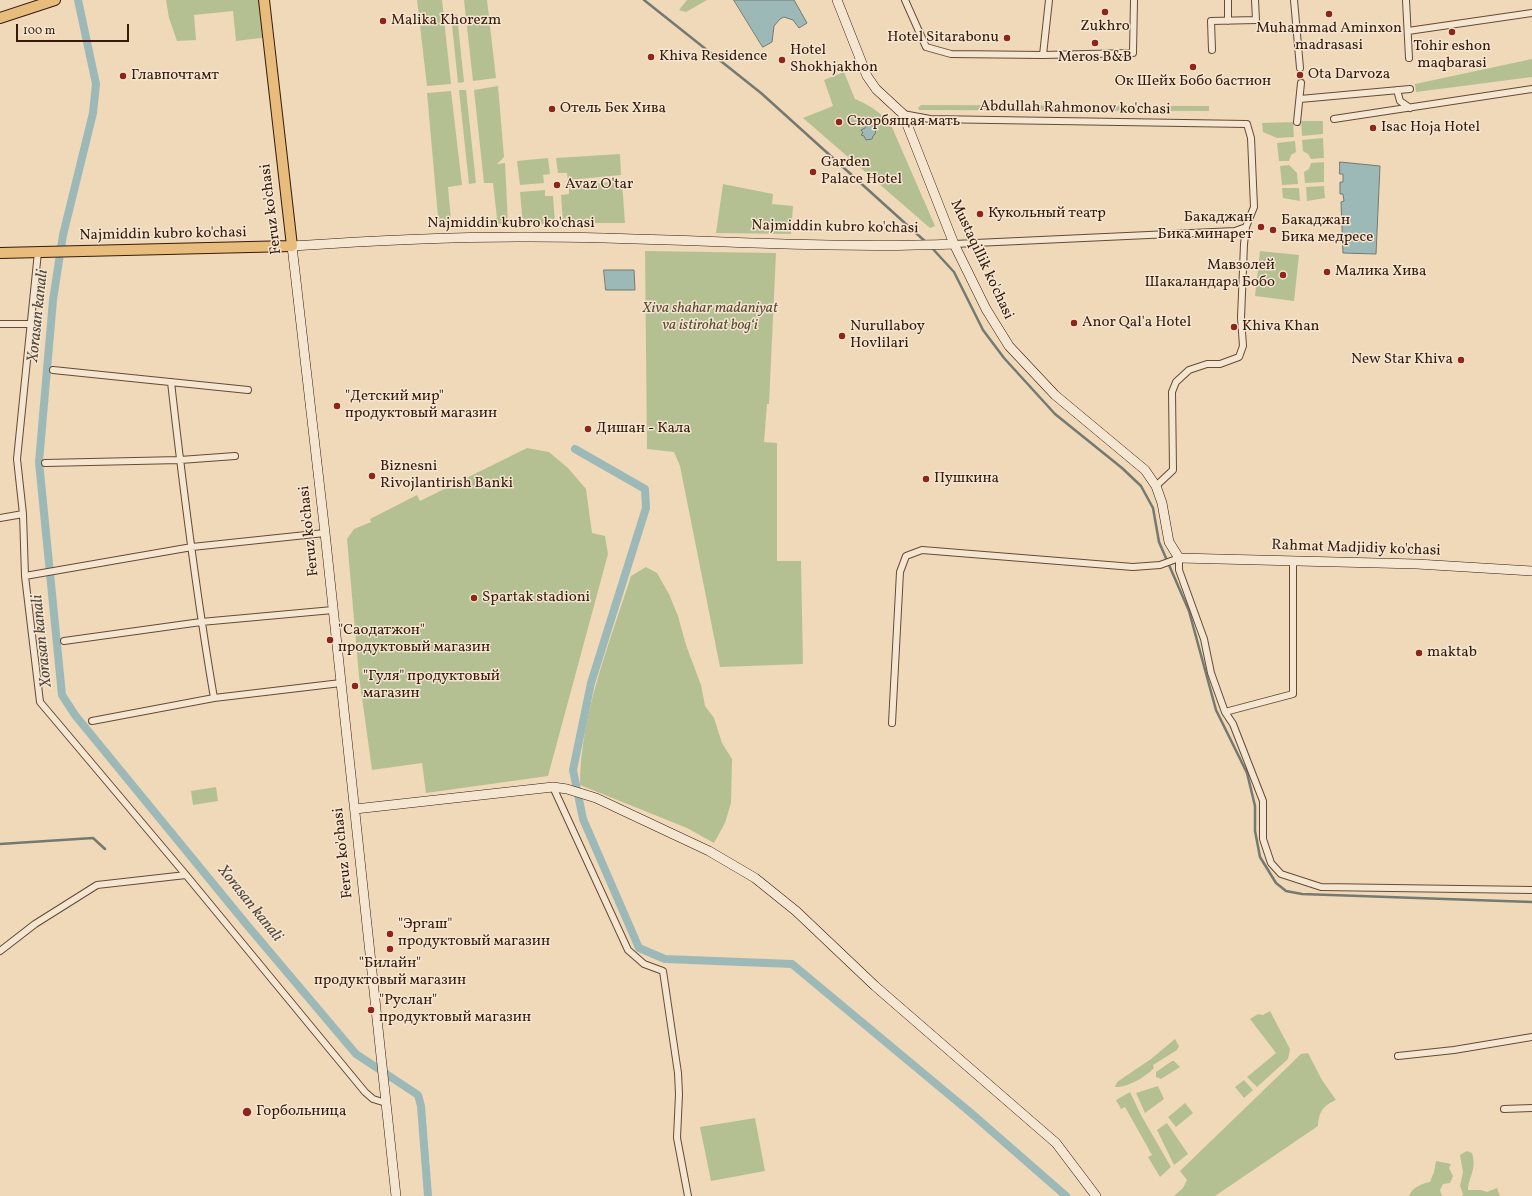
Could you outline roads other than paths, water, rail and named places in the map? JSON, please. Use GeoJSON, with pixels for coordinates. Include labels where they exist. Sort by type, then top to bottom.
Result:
{"type":"FeatureCollection","features":[{"type":"Feature","properties":{"kind":"main road"},"geometry":{"type":"LineString","coordinates":[[0,18],[55,0]]}},
{"type":"Feature","properties":{"kind":"main road","name":"Feruz ko'chasi"},"geometry":{"type":"LineString","coordinates":[[264,0],[325,533],[396,1196]]}},
{"type":"Feature","properties":{"kind":"main road","name":"Mustaqillik ko'chasi"},"geometry":{"type":"LineString","coordinates":[[837,0],[867,76],[876,89],[903,114],[954,244],[986,309],[1009,346],[1055,395],[1145,470],[1156,486],[1162,503],[1169,542],[1177,559]]}},
{"type":"Feature","properties":{"kind":"main road","name":"Najmiddin kubro ko'chasi"},"geometry":{"type":"LineString","coordinates":[[38,252],[292,246],[434,238],[519,237],[923,245],[954,244]]}},
{"type":"Feature","properties":{"kind":"main road"},"geometry":{"type":"LineString","coordinates":[[0,253],[38,252]]}},
{"type":"Feature","properties":{"kind":"main road","name":"Rahmat Madjidiy ko'chasi"},"geometry":{"type":"LineString","coordinates":[[1177,559],[1293,560],[1417,564],[1532,571]]}},
{"type":"Feature","properties":{"kind":"main road"},"geometry":{"type":"LineString","coordinates":[[355,809],[553,787],[567,789],[595,798],[709,851],[761,883],[796,911],[875,986],[1056,1143],[1096,1196]]}},
{"type":"Feature","properties":{"kind":"street"},"geometry":{"type":"LineString","coordinates":[[905,0],[926,47],[951,54],[1043,55],[1133,53],[1134,0]]}},
{"type":"Feature","properties":{"kind":"street"},"geometry":{"type":"LineString","coordinates":[[1043,55],[1049,0]]}},
{"type":"Feature","properties":{"kind":"street"},"geometry":{"type":"LineString","coordinates":[[1228,0],[1228,21]]}},
{"type":"Feature","properties":{"kind":"street"},"geometry":{"type":"LineString","coordinates":[[1212,50],[1211,21],[1256,20],[1256,0]]}},
{"type":"Feature","properties":{"kind":"street"},"geometry":{"type":"LineString","coordinates":[[1294,0],[1300,68]]}},
{"type":"Feature","properties":{"kind":"street"},"geometry":{"type":"LineString","coordinates":[[1406,0],[1409,58]]}},
{"type":"Feature","properties":{"kind":"street"},"geometry":{"type":"LineString","coordinates":[[1408,31],[1532,13]]}},
{"type":"Feature","properties":{"kind":"street"},"geometry":{"type":"LineString","coordinates":[[1297,122],[1301,83]]}},
{"type":"Feature","properties":{"kind":"street"},"geometry":{"type":"LineString","coordinates":[[1300,99],[1410,89]]}},
{"type":"Feature","properties":{"kind":"street"},"geometry":{"type":"LineString","coordinates":[[1334,119],[1532,89]]}},
{"type":"Feature","properties":{"kind":"street"},"geometry":{"type":"LineString","coordinates":[[1397,90],[1400,101],[1410,108]]}},
{"type":"Feature","properties":{"kind":"street","name":"Abdullah Rahmonov ko'chasi"},"geometry":{"type":"LineString","coordinates":[[903,114],[930,119],[1247,124],[1251,138],[1254,207],[1246,227]]}},
{"type":"Feature","properties":{"kind":"street"},"geometry":{"type":"LineString","coordinates":[[954,244],[1235,231],[1246,227],[1242,263],[1243,346],[1239,357],[1220,364],[1207,364],[1189,370],[1176,382],[1172,392],[1173,470],[1156,486]]}},
{"type":"Feature","properties":{"kind":"street"},"geometry":{"type":"LineString","coordinates":[[38,252],[17,459],[23,514],[25,576],[40,702],[186,875],[365,1092],[373,1099],[386,1103]]}},
{"type":"Feature","properties":{"kind":"street"},"geometry":{"type":"LineString","coordinates":[[0,324],[30,324]]}},
{"type":"Feature","properties":{"kind":"street"},"geometry":{"type":"LineString","coordinates":[[52,370],[248,390]]}},
{"type":"Feature","properties":{"kind":"street"},"geometry":{"type":"LineString","coordinates":[[171,382],[201,622],[214,698]]}},
{"type":"Feature","properties":{"kind":"street"},"geometry":{"type":"LineString","coordinates":[[45,462],[180,460],[235,456]]}},
{"type":"Feature","properties":{"kind":"street"},"geometry":{"type":"LineString","coordinates":[[0,518],[23,514]]}},
{"type":"Feature","properties":{"kind":"street"},"geometry":{"type":"LineString","coordinates":[[25,576],[192,547],[325,533]]}},
{"type":"Feature","properties":{"kind":"street"},"geometry":{"type":"LineString","coordinates":[[892,723],[900,572],[906,556],[922,550],[1132,567],[1162,564],[1177,559],[1179,570],[1204,639],[1211,673],[1225,712],[1233,724],[1262,801],[1263,839],[1271,863],[1281,874],[1321,887],[1532,890]]}},
{"type":"Feature","properties":{"kind":"street"},"geometry":{"type":"LineString","coordinates":[[1225,712],[1293,694],[1293,560]]}},
{"type":"Feature","properties":{"kind":"street"},"geometry":{"type":"LineString","coordinates":[[64,641],[201,622],[333,610]]}},
{"type":"Feature","properties":{"kind":"street"},"geometry":{"type":"LineString","coordinates":[[92,721],[214,698],[341,683]]}},
{"type":"Feature","properties":{"kind":"street"},"geometry":{"type":"LineString","coordinates":[[553,787],[628,950],[644,964],[663,971],[680,1094],[677,1138],[688,1196]]}},
{"type":"Feature","properties":{"kind":"street"},"geometry":{"type":"LineString","coordinates":[[0,951],[35,924],[97,885],[186,875]]}},
{"type":"Feature","properties":{"kind":"street"},"geometry":{"type":"LineString","coordinates":[[1398,1056],[1454,1050],[1532,1037]]}},
{"type":"Feature","properties":{"kind":"street"},"geometry":{"type":"LineString","coordinates":[[1504,1109],[1532,1108]]}},
{"type":"Feature","properties":{"kind":"water"},"geometry":{"type":"Polygon","coordinates":[[[734,0],[794,0],[807,23],[799,28],[793,20],[784,17],[780,19],[774,26],[772,42],[763,47],[734,0]]]}},
{"type":"Feature","properties":{"kind":"water"},"geometry":{"type":"Polygon","coordinates":[[[865,125],[871,125],[876,129],[872,139],[866,140],[864,136],[861,135],[863,133],[861,130],[865,128],[865,125]]]}},
{"type":"Feature","properties":{"kind":"water"},"geometry":{"type":"Polygon","coordinates":[[[1340,162],[1380,166],[1376,254],[1343,253],[1341,202],[1344,201],[1343,194],[1340,194],[1340,182],[1343,182],[1343,174],[1340,174],[1340,162]]]}},
{"type":"Feature","properties":{"kind":"water"},"geometry":{"type":"Polygon","coordinates":[[[604,270],[634,270],[635,290],[606,290],[604,270]]]}},
{"type":"Feature","properties":{"kind":"waterway","name":"Xorasan kanali"},"geometry":{"type":"LineString","coordinates":[[78,0],[96,84],[93,113],[63,235],[53,300],[39,462],[62,695],[75,715],[247,925],[356,1054],[418,1095],[421,1106],[428,1196]]}},
{"type":"Feature","properties":{"kind":"waterway"},"geometry":{"type":"LineString","coordinates":[[644,0],[761,93],[927,243]]}},
{"type":"Feature","properties":{"kind":"waterway"},"geometry":{"type":"LineString","coordinates":[[932,248],[954,272],[983,330],[1004,358],[1055,414],[1122,468],[1141,486],[1153,508],[1159,542],[1189,611],[1216,710],[1247,773],[1255,806],[1255,831],[1260,857],[1276,883],[1286,891],[1302,894],[1532,902]]}},
{"type":"Feature","properties":{"kind":"waterway"},"geometry":{"type":"LineString","coordinates":[[575,449],[645,489],[646,508],[591,683],[573,770],[583,819],[639,948],[665,959],[792,964],[971,1113],[1066,1196]]}},
{"type":"Feature","properties":{"kind":"waterway"},"geometry":{"type":"LineString","coordinates":[[0,844],[93,838],[105,849]]}},
{"type":"Feature","properties":{"kind":"tunnel"},"geometry":{"type":"LineString","coordinates":[[1300,68],[1301,83]]}},
{"type":"Feature","properties":{"kind":"place","name":"Zukhro"},"geometry":{"type":"Point","coordinates":[1105,12]}},
{"type":"Feature","properties":{"kind":"place","name":"Muhammad Aminxon madrasasi"},"geometry":{"type":"Point","coordinates":[1329,14]}},
{"type":"Feature","properties":{"kind":"place","name":"Malika Khorezm"},"geometry":{"type":"Point","coordinates":[383,21]}},
{"type":"Feature","properties":{"kind":"place","name":"Tohir eshon maqbarasi"},"geometry":{"type":"Point","coordinates":[1452,32]}},
{"type":"Feature","properties":{"kind":"place","name":"Hotel Sitarabonu"},"geometry":{"type":"Point","coordinates":[1007,38]}},
{"type":"Feature","properties":{"kind":"place","name":"Meros B&B"},"geometry":{"type":"Point","coordinates":[1095,43]}},
{"type":"Feature","properties":{"kind":"place","name":"Khiva Residence"},"geometry":{"type":"Point","coordinates":[651,57]}},
{"type":"Feature","properties":{"kind":"place","name":"Hotel Shokhjakhon"},"geometry":{"type":"Point","coordinates":[782,60]}},
{"type":"Feature","properties":{"kind":"place","name":"Ок Шейх Бобо бастион"},"geometry":{"type":"Point","coordinates":[1193,67]}},
{"type":"Feature","properties":{"kind":"place","name":"Ota Darvoza"},"geometry":{"type":"Point","coordinates":[1300,75]}},
{"type":"Feature","properties":{"kind":"place","name":"Главпочтамт"},"geometry":{"type":"Point","coordinates":[123,76]}},
{"type":"Feature","properties":{"kind":"place","name":"Отель Бек Хива"},"geometry":{"type":"Point","coordinates":[552,109]}},
{"type":"Feature","properties":{"kind":"place","name":"Скорбящая мать"},"geometry":{"type":"Point","coordinates":[839,122]}},
{"type":"Feature","properties":{"kind":"place","name":"Isac Hoja Hotel"},"geometry":{"type":"Point","coordinates":[1373,128]}},
{"type":"Feature","properties":{"kind":"place","name":"Garden Palace Hotel"},"geometry":{"type":"Point","coordinates":[813,172]}},
{"type":"Feature","properties":{"kind":"place","name":"Avaz O'tar"},"geometry":{"type":"Point","coordinates":[557,185]}},
{"type":"Feature","properties":{"kind":"place","name":"Кукольный театр"},"geometry":{"type":"Point","coordinates":[980,214]}},
{"type":"Feature","properties":{"kind":"place","name":"Бакаджан Бика минарет"},"geometry":{"type":"Point","coordinates":[1261,227]}},
{"type":"Feature","properties":{"kind":"place","name":"Бакаджан Бика медресе"},"geometry":{"type":"Point","coordinates":[1273,230]}},
{"type":"Feature","properties":{"kind":"place","name":"Малика Хива"},"geometry":{"type":"Point","coordinates":[1327,272]}},
{"type":"Feature","properties":{"kind":"place","name":"Мавзолей Шакаландара Бобо"},"geometry":{"type":"Point","coordinates":[1283,275]}},
{"type":"Feature","properties":{"kind":"place","name":"Anor Qal'a Hotel"},"geometry":{"type":"Point","coordinates":[1074,323]}},
{"type":"Feature","properties":{"kind":"place","name":"Khiva Khan"},"geometry":{"type":"Point","coordinates":[1234,327]}},
{"type":"Feature","properties":{"kind":"place","name":"Nurullaboy Hovlilari"},"geometry":{"type":"Point","coordinates":[842,336]}},
{"type":"Feature","properties":{"kind":"place","name":"New Star Khiva"},"geometry":{"type":"Point","coordinates":[1461,360]}},
{"type":"Feature","properties":{"kind":"place","name":"\"Детский мир\" продуктовый магазин"},"geometry":{"type":"Point","coordinates":[337,406]}},
{"type":"Feature","properties":{"kind":"place","name":"Дишан - Кала"},"geometry":{"type":"Point","coordinates":[588,429]}},
{"type":"Feature","properties":{"kind":"place","name":"Biznesni Rivojlantirish Banki"},"geometry":{"type":"Point","coordinates":[372,476]}},
{"type":"Feature","properties":{"kind":"place","name":"Пушкина"},"geometry":{"type":"Point","coordinates":[926,479]}},
{"type":"Feature","properties":{"kind":"place","name":"Spartak stadioni"},"geometry":{"type":"Point","coordinates":[474,598]}},
{"type":"Feature","properties":{"kind":"place","name":"\"Саодатжон\" продуктовый магазин"},"geometry":{"type":"Point","coordinates":[330,640]}},
{"type":"Feature","properties":{"kind":"place","name":"maktab"},"geometry":{"type":"Point","coordinates":[1419,653]}},
{"type":"Feature","properties":{"kind":"place","name":"\"Гуля\" продуктовый магазин"},"geometry":{"type":"Point","coordinates":[355,686]}},
{"type":"Feature","properties":{"kind":"place","name":"\"Эргаш\" продуктовый магазин"},"geometry":{"type":"Point","coordinates":[390,934]}},
{"type":"Feature","properties":{"kind":"place","name":"\"Билайн\" продуктовый магазин"},"geometry":{"type":"Point","coordinates":[390,949]}},
{"type":"Feature","properties":{"kind":"place","name":"\"Руслан\" продуктовый магазин"},"geometry":{"type":"Point","coordinates":[371,1010]}},
{"type":"Feature","properties":{"kind":"place","name":"Горбольница"},"geometry":{"type":"Point","coordinates":[247,1112]}},
{"type":"Feature","properties":{"kind":"park label","name":"Xiva shahar madaniyat va istirohat bogʻi"},"geometry":{"type":"Point","coordinates":[710,318]}}]}
